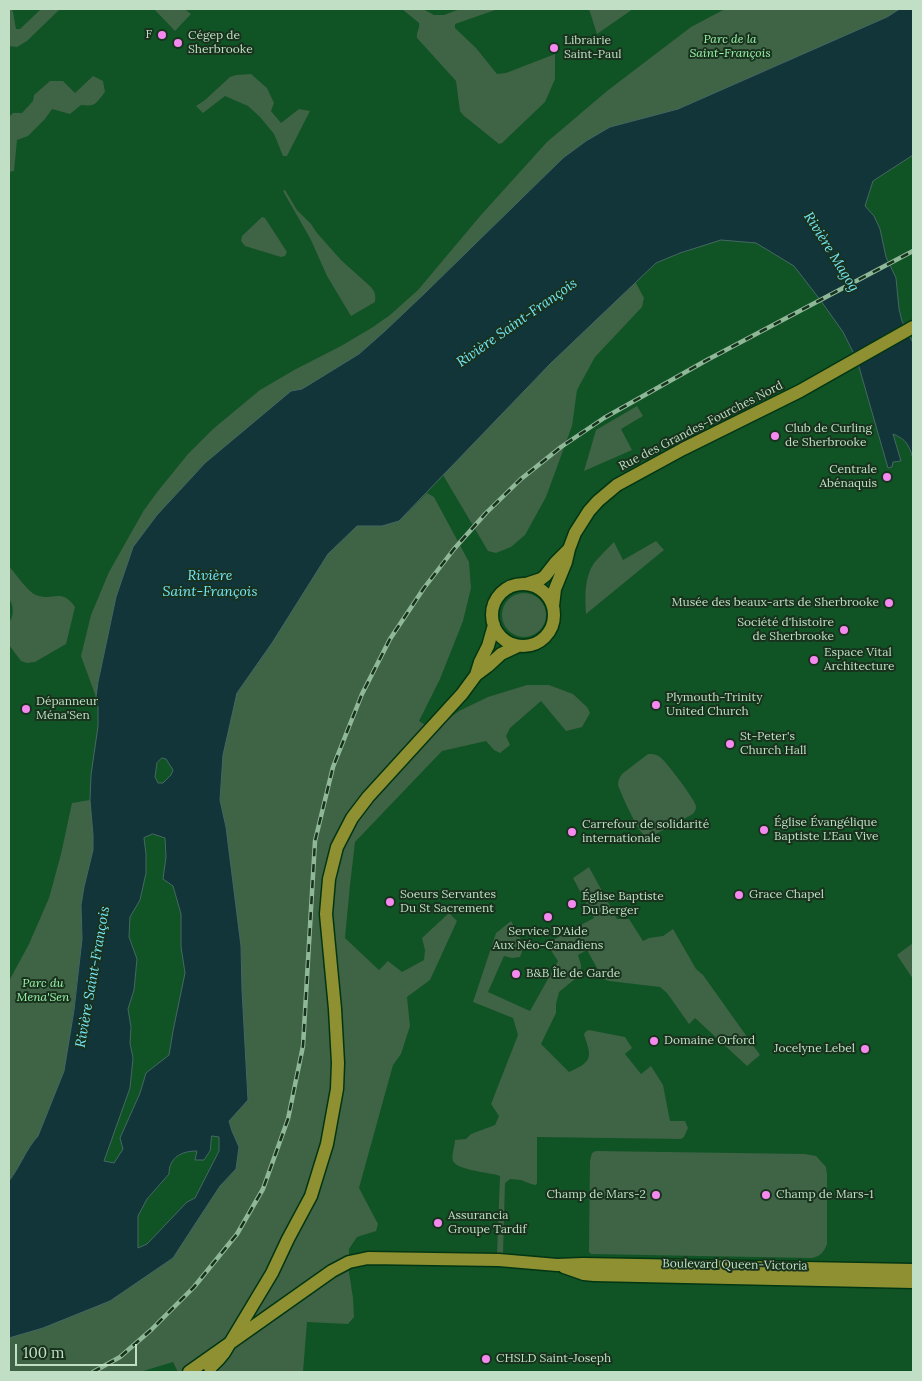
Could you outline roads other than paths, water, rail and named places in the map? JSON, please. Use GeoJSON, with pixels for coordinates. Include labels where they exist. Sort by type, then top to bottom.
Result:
{"type":"FeatureCollection","features":[{"type":"Feature","properties":{"kind":"main road","name":"Rue des Grandes-Fourches Nord"},"geometry":{"type":"LineString","coordinates":[[553,606],[555,589],[575,533],[589,511],[621,482],[700,440],[800,391],[913,327]]}},
{"type":"Feature","properties":{"kind":"main road","name":"Rue des Grandes-Fourches Nord"},"geometry":{"type":"LineString","coordinates":[[526,584],[545,576],[569,549]]}},
{"type":"Feature","properties":{"kind":"main road"},"geometry":{"type":"LineString","coordinates":[[526,584],[535,586],[549,597],[553,606],[555,618],[553,626],[545,638],[532,646],[518,646],[505,641],[500,637],[494,625],[492,611],[497,598],[508,588],[515,585],[526,584]]}},
{"type":"Feature","properties":{"kind":"main road"},"geometry":{"type":"LineString","coordinates":[[476,675],[494,625]]}},
{"type":"Feature","properties":{"kind":"main road"},"geometry":{"type":"LineString","coordinates":[[228,1344],[272,1273],[311,1196],[327,1144],[337,1089],[338,1063],[326,914],[329,879],[337,847],[352,818],[368,797],[462,694],[476,675],[501,654],[518,646]]}},
{"type":"Feature","properties":{"kind":"main road"},"geometry":{"type":"LineString","coordinates":[[207,1366],[288,1239]]}},
{"type":"Feature","properties":{"kind":"main road","name":"Boulevard Queen-Victoria"},"geometry":{"type":"LineString","coordinates":[[189,1372],[220,1359],[228,1344],[332,1271],[358,1259],[499,1260],[557,1265],[913,1270]]}},
{"type":"Feature","properties":{"kind":"main road","name":"Boulevard Queen-Victoria"},"geometry":{"type":"LineString","coordinates":[[557,1265],[594,1276],[913,1282]]}},
{"type":"Feature","properties":{"kind":"main road","name":"Boulevard Queen-Victoria"},"geometry":{"type":"LineString","coordinates":[[207,1366],[243,1344],[283,1305]]}},
{"type":"Feature","properties":{"kind":"water","name":"Rivière Saint-François"},"geometry":{"type":"Polygon","coordinates":[[[900,9],[913,9],[913,155],[873,181],[865,206],[874,216],[880,229],[886,257],[896,278],[902,321],[913,343],[913,458],[906,443],[893,434],[901,461],[893,462],[892,467],[888,468],[857,360],[843,332],[794,266],[756,243],[721,240],[656,263],[550,364],[399,521],[382,526],[357,526],[328,554],[272,643],[237,693],[223,755],[220,800],[226,827],[241,946],[248,1100],[229,1121],[239,1147],[236,1169],[220,1186],[173,1258],[110,1301],[43,1328],[9,1338],[9,1181],[38,1136],[64,1071],[74,1010],[82,939],[81,905],[93,850],[90,800],[91,775],[98,726],[96,697],[116,597],[133,547],[157,515],[205,463],[291,391],[302,389],[359,354],[425,293],[563,158],[586,141],[610,127],[678,109],[887,17],[900,9]],[[162,758],[157,763],[155,777],[158,783],[163,783],[173,770],[166,759],[162,758]],[[153,834],[144,838],[146,873],[140,900],[130,917],[129,937],[137,959],[134,990],[128,1009],[133,1058],[130,1088],[104,1161],[114,1163],[123,1149],[120,1138],[140,1093],[146,1073],[169,1055],[185,973],[181,947],[181,914],[173,886],[163,879],[166,857],[165,838],[153,834]],[[212,1136],[210,1151],[204,1160],[195,1160],[197,1151],[186,1152],[177,1156],[171,1163],[169,1174],[147,1199],[138,1216],[138,1248],[147,1244],[187,1202],[195,1198],[219,1151],[219,1137],[212,1136]]]}},
{"type":"Feature","properties":{"kind":"railway"},"geometry":{"type":"LineString","coordinates":[[93,1372],[120,1357],[151,1330],[194,1287],[237,1234],[263,1189],[288,1119],[303,1046],[315,841],[333,767],[362,694],[390,639],[424,588],[454,549],[486,513],[521,479],[561,447],[604,418],[707,360],[913,251]]}},
{"type":"Feature","properties":{"kind":"place","name":"F"},"geometry":{"type":"Point","coordinates":[162,35]}},
{"type":"Feature","properties":{"kind":"place","name":"Cégep de Sherbrooke"},"geometry":{"type":"Point","coordinates":[178,43]}},
{"type":"Feature","properties":{"kind":"place","name":"Librairie Saint-Paul"},"geometry":{"type":"Point","coordinates":[554,48]}},
{"type":"Feature","properties":{"kind":"place","name":"Club de Curling de Sherbrooke"},"geometry":{"type":"Point","coordinates":[775,436]}},
{"type":"Feature","properties":{"kind":"place","name":"Centrale Abénaquis"},"geometry":{"type":"Point","coordinates":[887,477]}},
{"type":"Feature","properties":{"kind":"place","name":"Musée des beaux-arts de Sherbrooke"},"geometry":{"type":"Point","coordinates":[889,603]}},
{"type":"Feature","properties":{"kind":"place","name":"Société d'histoire de Sherbrooke"},"geometry":{"type":"Point","coordinates":[844,630]}},
{"type":"Feature","properties":{"kind":"place","name":"Espace Vital Architecture"},"geometry":{"type":"Point","coordinates":[814,660]}},
{"type":"Feature","properties":{"kind":"place","name":"Plymouth-Trinity United Church"},"geometry":{"type":"Point","coordinates":[656,705]}},
{"type":"Feature","properties":{"kind":"place","name":"Dépanneur Ména'Sen"},"geometry":{"type":"Point","coordinates":[26,709]}},
{"type":"Feature","properties":{"kind":"place","name":"St-Peter's Church Hall"},"geometry":{"type":"Point","coordinates":[730,744]}},
{"type":"Feature","properties":{"kind":"place","name":"Église Évangélique Baptiste L'Eau Vive"},"geometry":{"type":"Point","coordinates":[764,830]}},
{"type":"Feature","properties":{"kind":"place","name":"Carrefour de solidarité internationale"},"geometry":{"type":"Point","coordinates":[572,832]}},
{"type":"Feature","properties":{"kind":"place","name":"Grace Chapel"},"geometry":{"type":"Point","coordinates":[739,895]}},
{"type":"Feature","properties":{"kind":"place","name":"Soeurs Servantes Du St Sacrement"},"geometry":{"type":"Point","coordinates":[390,902]}},
{"type":"Feature","properties":{"kind":"place","name":"Église Baptiste Du Berger"},"geometry":{"type":"Point","coordinates":[572,904]}},
{"type":"Feature","properties":{"kind":"place","name":"Service D'Aide Aux Néo-Canadiens"},"geometry":{"type":"Point","coordinates":[548,917]}},
{"type":"Feature","properties":{"kind":"place","name":"B&B Île de Garde"},"geometry":{"type":"Point","coordinates":[516,974]}},
{"type":"Feature","properties":{"kind":"place","name":"Domaine Orford"},"geometry":{"type":"Point","coordinates":[654,1041]}},
{"type":"Feature","properties":{"kind":"place","name":"Jocelyne Lebel"},"geometry":{"type":"Point","coordinates":[865,1049]}},
{"type":"Feature","properties":{"kind":"place","name":"Champ de Mars-2"},"geometry":{"type":"Point","coordinates":[656,1195]}},
{"type":"Feature","properties":{"kind":"place","name":"Champ de Mars-1"},"geometry":{"type":"Point","coordinates":[766,1195]}},
{"type":"Feature","properties":{"kind":"place","name":"Assurancia Groupe Tardif"},"geometry":{"type":"Point","coordinates":[438,1223]}},
{"type":"Feature","properties":{"kind":"place","name":"CHSLD Saint-Joseph"},"geometry":{"type":"Point","coordinates":[486,1359]}},
{"type":"Feature","properties":{"kind":"park label","name":"Parc de la Saint-François"},"geometry":{"type":"Point","coordinates":[730,47]}},
{"type":"Feature","properties":{"kind":"park label","name":"Parc du Mena'Sen"},"geometry":{"type":"Point","coordinates":[43,991]}},
{"type":"Feature","properties":{"kind":"water label","name":"Rivière Magog"},"geometry":{"type":"Point","coordinates":[831,252]}}]}
